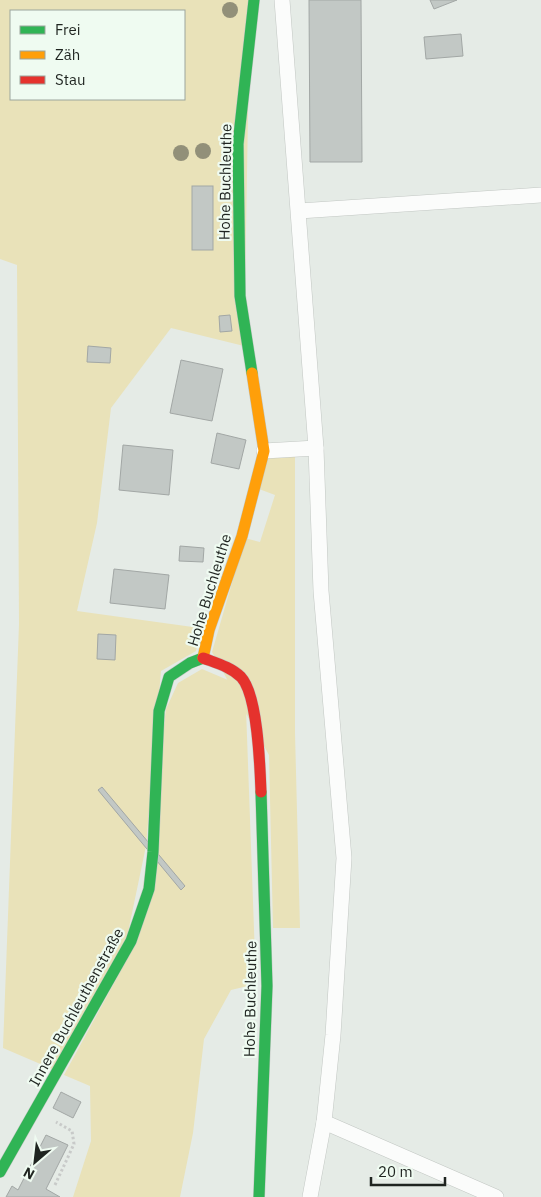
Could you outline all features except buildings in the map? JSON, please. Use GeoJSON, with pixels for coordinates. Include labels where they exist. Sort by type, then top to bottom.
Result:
{"type":"FeatureCollection","features":[{"type":"Feature","properties":{"kind":"street","name":"Hohe Buchleuthe"},"geometry":{"type":"LineString","coordinates":[[254,0],[238,144],[240,296],[264,451],[242,536],[209,630],[203,658],[224,666],[242,678],[254,706],[260,756],[267,986],[259,1197]]}},
{"type":"Feature","properties":{"kind":"street","name":"Innere Buchleuthenstraße"},"geometry":{"type":"LineString","coordinates":[[0,1172],[131,941],[149,889],[153,852],[159,711],[170,677],[190,663],[203,658]]}},
{"type":"Feature","properties":{"kind":"lane"},"geometry":{"type":"LineString","coordinates":[[282,0],[316,448],[321,591],[344,858],[333,1035],[324,1122],[310,1197]]}},
{"type":"Feature","properties":{"kind":"lane"},"geometry":{"type":"LineString","coordinates":[[299,211],[541,196]]}},
{"type":"Feature","properties":{"kind":"lane"},"geometry":{"type":"LineString","coordinates":[[264,451],[316,448]]}},
{"type":"Feature","properties":{"kind":"lane"},"geometry":{"type":"LineString","coordinates":[[324,1122],[496,1197]]}},
{"type":"Feature","properties":{"kind":"path"},"geometry":{"type":"LineString","coordinates":[[36,1110],[72,1131],[74,1144],[55,1186]]}},
{"type":"Feature","properties":{"kind":"shaded area"},"geometry":{"type":"Polygon","coordinates":[[[0,0],[250,0],[244,346],[171,328],[111,408],[97,523],[77,611],[200,628],[196,651],[161,671],[146,846],[127,937],[52,1069],[3,1048],[19,624],[17,265],[0,259],[0,0]]]}},
{"type":"Feature","properties":{"kind":"shaded area"},"geometry":{"type":"Polygon","coordinates":[[[295,454],[295,733],[300,928],[273,928],[269,755],[212,652],[245,538],[260,542],[275,495],[259,489],[268,456],[295,454]]]}},
{"type":"Feature","properties":{"kind":"shaded area"},"geometry":{"type":"Polygon","coordinates":[[[202,669],[235,683],[246,709],[256,984],[231,990],[204,1039],[193,1133],[180,1197],[73,1197],[91,1141],[90,1086],[64,1075],[136,943],[166,709],[178,683],[202,669]]]}},
{"type":"Feature","properties":{"kind":"traffic: fast"},"geometry":{"type":"LineString","coordinates":[[252,373],[240,296],[238,144],[254,0]]}},
{"type":"Feature","properties":{"kind":"traffic: fast"},"geometry":{"type":"LineString","coordinates":[[0,1172],[131,941],[149,889],[153,852],[159,711],[169,677],[190,663],[203,658]]}},
{"type":"Feature","properties":{"kind":"traffic: fast"},"geometry":{"type":"LineString","coordinates":[[259,1197],[267,986],[261,792]]}},
{"type":"Feature","properties":{"kind":"traffic: slow"},"geometry":{"type":"LineString","coordinates":[[203,658],[209,630],[242,536],[264,451],[252,373]]}},
{"type":"Feature","properties":{"kind":"traffic: jam"},"geometry":{"type":"LineString","coordinates":[[203,658],[233,671],[241,677],[247,686],[255,715],[261,792]]}}]}
